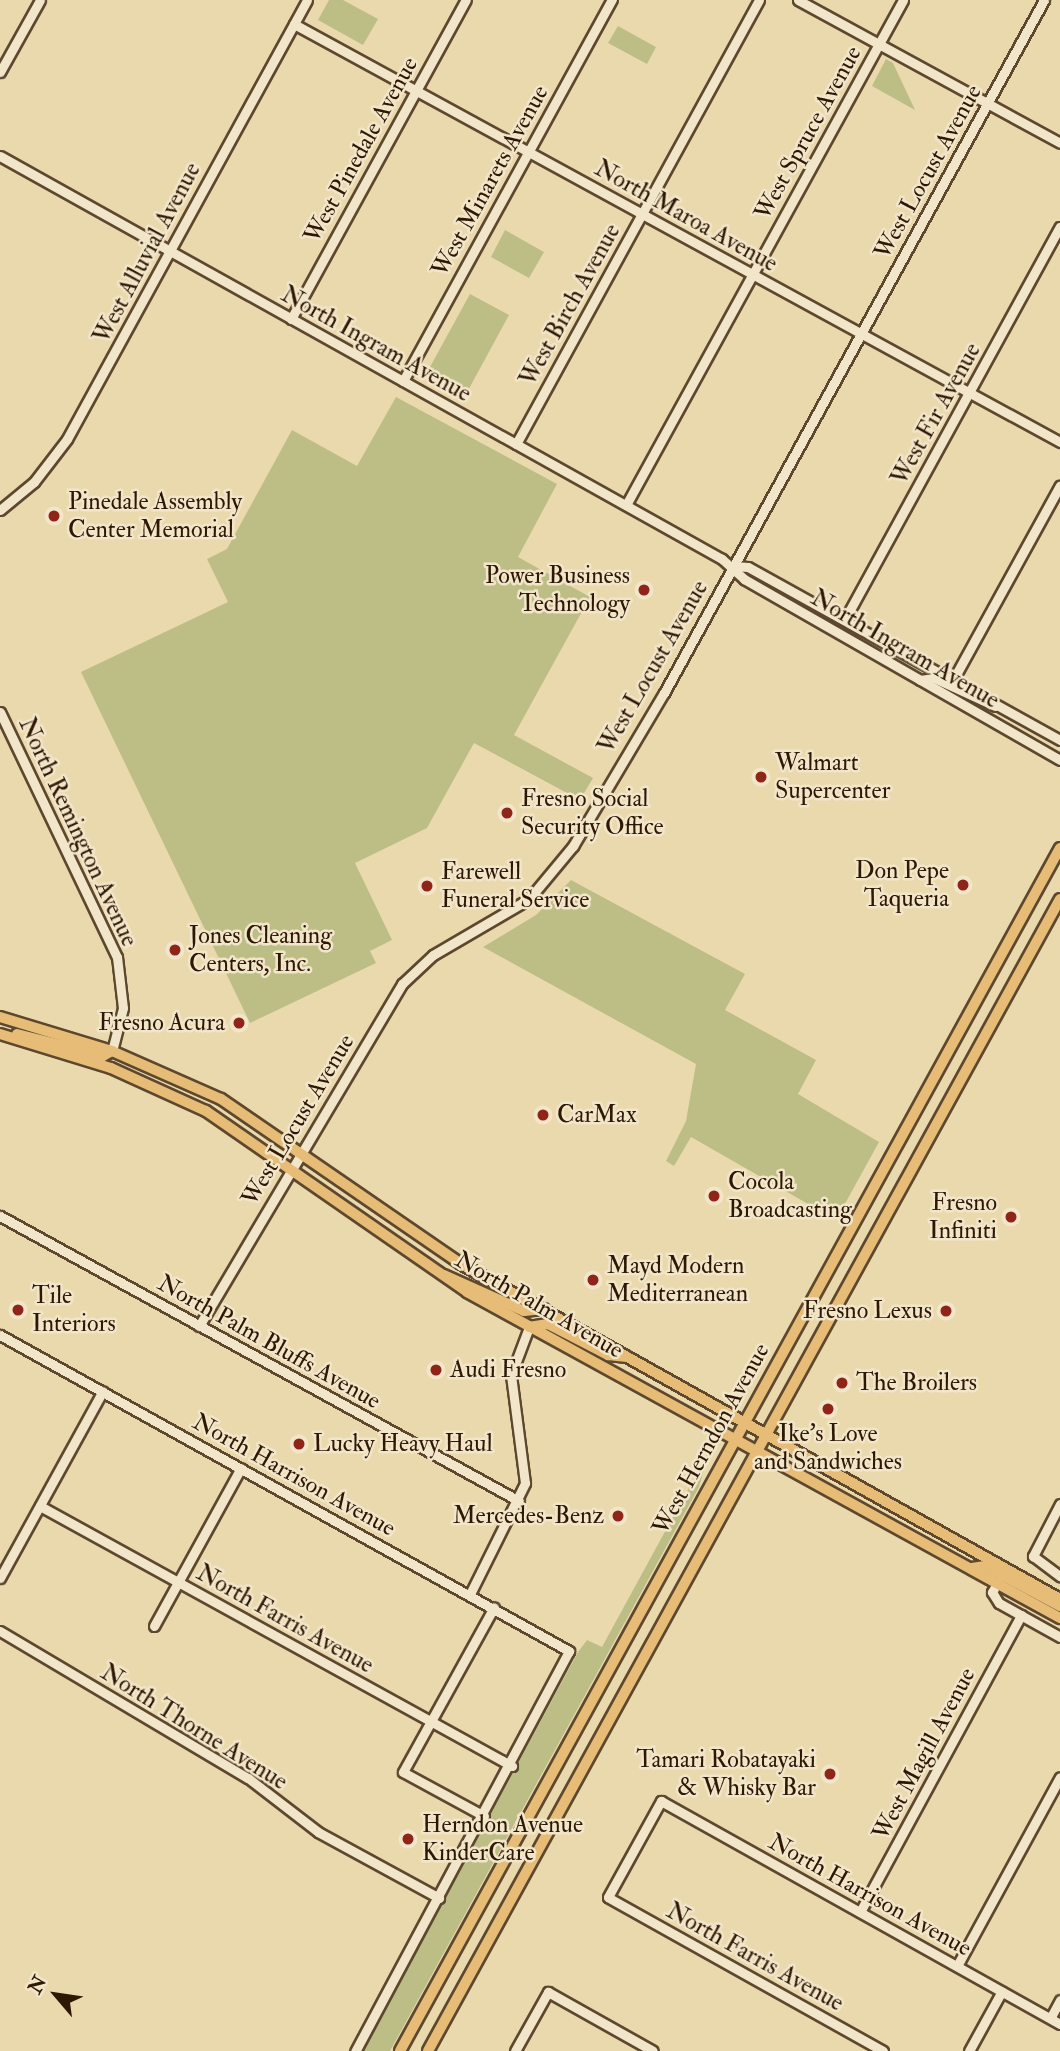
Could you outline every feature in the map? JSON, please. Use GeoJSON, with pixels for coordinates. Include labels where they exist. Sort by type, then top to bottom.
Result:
{"type":"FeatureCollection","features":[{"type":"Feature","properties":{"kind":"main road","name":"West Herndon Avenue"},"geometry":{"type":"LineString","coordinates":[[400,2051],[1060,848]]}},
{"type":"Feature","properties":{"kind":"main road","name":"West Herndon Avenue"},"geometry":{"type":"LineString","coordinates":[[428,2051],[1060,899]]}},
{"type":"Feature","properties":{"kind":"main road","name":"North Palm Avenue"},"geometry":{"type":"LineString","coordinates":[[0,1017],[112,1051],[221,1099],[461,1264],[768,1431],[1060,1599]]}},
{"type":"Feature","properties":{"kind":"main road","name":"North Palm Avenue"},"geometry":{"type":"LineString","coordinates":[[0,1033],[157,1086],[293,1167],[441,1275],[529,1327],[736,1438],[1060,1618]]}},
{"type":"Feature","properties":{"kind":"main road"},"geometry":{"type":"LineString","coordinates":[[0,1033],[103,1056],[112,1051]]}},
{"type":"Feature","properties":{"kind":"main road"},"geometry":{"type":"LineString","coordinates":[[441,1275],[455,1275],[524,1311],[544,1309]]}},
{"type":"Feature","properties":{"kind":"main road"},"geometry":{"type":"LineString","coordinates":[[529,1327],[548,1324],[608,1355],[634,1357]]}},
{"type":"Feature","properties":{"kind":"main road"},"geometry":{"type":"LineString","coordinates":[[972,1568],[985,1566],[1060,1606]]}},
{"type":"Feature","properties":{"kind":"street"},"geometry":{"type":"LineString","coordinates":[[0,72],[40,0]]}},
{"type":"Feature","properties":{"kind":"street","name":"West Alluvial Avenue"},"geometry":{"type":"LineString","coordinates":[[0,510],[61,448],[307,0]]}},
{"type":"Feature","properties":{"kind":"street","name":"West Pinedale Avenue"},"geometry":{"type":"LineString","coordinates":[[290,318],[466,0]]}},
{"type":"Feature","properties":{"kind":"street","name":"West Minarets Avenue"},"geometry":{"type":"LineString","coordinates":[[402,381],[612,0]]}},
{"type":"Feature","properties":{"kind":"street","name":"West Birch Avenue"},"geometry":{"type":"LineString","coordinates":[[516,444],[759,0]]}},
{"type":"Feature","properties":{"kind":"street"},"geometry":{"type":"LineString","coordinates":[[798,0],[1060,144]]}},
{"type":"Feature","properties":{"kind":"street","name":"West Spruce Avenue"},"geometry":{"type":"LineString","coordinates":[[626,505],[903,0]]}},
{"type":"Feature","properties":{"kind":"street","name":"West Locust Avenue"},"geometry":{"type":"LineString","coordinates":[[199,1326],[402,984],[433,955],[518,908],[560,865],[734,566],[1044,0]]}},
{"type":"Feature","properties":{"kind":"street","name":"North Maroa Avenue"},"geometry":{"type":"LineString","coordinates":[[294,24],[1060,442]]}},
{"type":"Feature","properties":{"kind":"street","name":"North Ingram Avenue"},"geometry":{"type":"LineString","coordinates":[[0,156],[734,566],[744,579],[1060,760]]}},
{"type":"Feature","properties":{"kind":"street","name":"West Fir Avenue"},"geometry":{"type":"LineString","coordinates":[[845,619],[1060,226]]}},
{"type":"Feature","properties":{"kind":"street"},"geometry":{"type":"LineString","coordinates":[[953,680],[1060,485]]}},
{"type":"Feature","properties":{"kind":"street","name":"North Ingram Avenue"},"geometry":{"type":"LineString","coordinates":[[734,566],[748,567],[1059,739]]}},
{"type":"Feature","properties":{"kind":"street"},"geometry":{"type":"LineString","coordinates":[[920,680],[934,678],[1000,707]]}},
{"type":"Feature","properties":{"kind":"street","name":"North Remington Avenue"},"geometry":{"type":"LineString","coordinates":[[0,712],[117,957],[123,1008],[112,1051]]}},
{"type":"Feature","properties":{"kind":"street","name":"North Palm Bluffs Avenue"},"geometry":{"type":"LineString","coordinates":[[0,1216],[519,1502]]}},
{"type":"Feature","properties":{"kind":"street"},"geometry":{"type":"LineString","coordinates":[[470,1594],[519,1502],[526,1463],[512,1368],[529,1327]]}},
{"type":"Feature","properties":{"kind":"street","name":"North Harrison Avenue"},"geometry":{"type":"LineString","coordinates":[[2,1340],[103,1391],[569,1651],[512,1766]]}},
{"type":"Feature","properties":{"kind":"street"},"geometry":{"type":"LineString","coordinates":[[0,1578],[103,1391]]}},
{"type":"Feature","properties":{"kind":"street"},"geometry":{"type":"LineString","coordinates":[[153,1626],[242,1468]]}},
{"type":"Feature","properties":{"kind":"street"},"geometry":{"type":"LineString","coordinates":[[1060,1504],[1033,1556],[1060,1576]]}},
{"type":"Feature","properties":{"kind":"street","name":"North Farris Avenue"},"geometry":{"type":"LineString","coordinates":[[40,1506],[512,1766]]}},
{"type":"Feature","properties":{"kind":"street"},"geometry":{"type":"LineString","coordinates":[[998,1582],[995,1599],[1060,1637]]}},
{"type":"Feature","properties":{"kind":"street"},"geometry":{"type":"LineString","coordinates":[[484,1816],[403,1772],[494,1607]]}},
{"type":"Feature","properties":{"kind":"street","name":"West Magill Avenue"},"geometry":{"type":"LineString","coordinates":[[860,1912],[1021,1615]]}},
{"type":"Feature","properties":{"kind":"street","name":"North Thorne Avenue"},"geometry":{"type":"LineString","coordinates":[[0,1630],[248,1778],[318,1832],[439,1898]]}},
{"type":"Feature","properties":{"kind":"street"},"geometry":{"type":"LineString","coordinates":[[355,2051],[512,1766]]}},
{"type":"Feature","properties":{"kind":"street"},"geometry":{"type":"LineString","coordinates":[[957,1966],[1060,1777]]}},
{"type":"Feature","properties":{"kind":"street","name":"North Harrison Avenue"},"geometry":{"type":"LineString","coordinates":[[608,1897],[661,1801],[1060,2024]]}},
{"type":"Feature","properties":{"kind":"street","name":"North Farris Avenue"},"geometry":{"type":"LineString","coordinates":[[608,1897],[883,2051]]}},
{"type":"Feature","properties":{"kind":"street"},"geometry":{"type":"LineString","coordinates":[[969,2051],[1002,1990]]}},
{"type":"Feature","properties":{"kind":"street"},"geometry":{"type":"LineString","coordinates":[[515,2051],[548,1992],[649,2050]]}},
{"type":"Feature","properties":{"kind":"street"},"geometry":{"type":"LineString","coordinates":[[1051,2017],[1060,2000]]}},
{"type":"Feature","properties":{"kind":"green space"},"geometry":{"type":"Polygon","coordinates":[[[329,0],[343,0],[378,19],[363,45],[318,20],[329,0]]]}},
{"type":"Feature","properties":{"kind":"green space"},"geometry":{"type":"Polygon","coordinates":[[[618,26],[656,47],[647,64],[608,43],[618,26]]]}},
{"type":"Feature","properties":{"kind":"green space"},"geometry":{"type":"Polygon","coordinates":[[[886,59],[893,63],[915,110],[872,86],[886,59]]]}},
{"type":"Feature","properties":{"kind":"green space"},"geometry":{"type":"Polygon","coordinates":[[[505,230],[544,252],[529,278],[491,257],[505,230]]]}},
{"type":"Feature","properties":{"kind":"green space"},"geometry":{"type":"Polygon","coordinates":[[[470,294],[509,315],[465,396],[459,396],[425,376],[470,294]]]}},
{"type":"Feature","properties":{"kind":"green space"},"geometry":{"type":"Polygon","coordinates":[[[396,397],[557,484],[518,557],[590,597],[514,735],[593,778],[580,800],[474,743],[427,828],[355,863],[392,940],[370,951],[376,963],[250,1023],[81,672],[228,602],[207,559],[227,549],[292,430],[357,466],[396,397]]]}},
{"type":"Feature","properties":{"kind":"green space"},"geometry":{"type":"Polygon","coordinates":[[[571,880],[745,974],[725,1010],[816,1060],[798,1094],[879,1142],[836,1220],[691,1137],[674,1166],[666,1161],[686,1121],[696,1064],[483,947],[536,915],[571,880]]]}},
{"type":"Feature","properties":{"kind":"green space"},"geometry":{"type":"Polygon","coordinates":[[[710,1449],[699,1487],[390,2051],[363,2051],[578,1652],[587,1640],[602,1647],[710,1449]]]}},
{"type":"Feature","properties":{"kind":"place","name":"Pinedale Assembly Center Memorial"},"geometry":{"type":"Point","coordinates":[54,516]}},
{"type":"Feature","properties":{"kind":"place","name":"Power Business Technology"},"geometry":{"type":"Point","coordinates":[644,590]}},
{"type":"Feature","properties":{"kind":"place","name":"Walmart Supercenter"},"geometry":{"type":"Point","coordinates":[761,777]}},
{"type":"Feature","properties":{"kind":"place","name":"Fresno Social Security Office"},"geometry":{"type":"Point","coordinates":[507,813]}},
{"type":"Feature","properties":{"kind":"place","name":"Don Pepe Taqueria"},"geometry":{"type":"Point","coordinates":[963,885]}},
{"type":"Feature","properties":{"kind":"place","name":"Farewell Funeral Service"},"geometry":{"type":"Point","coordinates":[427,886]}},
{"type":"Feature","properties":{"kind":"place","name":"Jones Cleaning Centers, Inc."},"geometry":{"type":"Point","coordinates":[175,950]}},
{"type":"Feature","properties":{"kind":"place","name":"Fresno Acura"},"geometry":{"type":"Point","coordinates":[239,1023]}},
{"type":"Feature","properties":{"kind":"place","name":"CarMax"},"geometry":{"type":"Point","coordinates":[543,1115]}},
{"type":"Feature","properties":{"kind":"place","name":"Cocola Broadcasting"},"geometry":{"type":"Point","coordinates":[714,1196]}},
{"type":"Feature","properties":{"kind":"place","name":"Fresno Infiniti"},"geometry":{"type":"Point","coordinates":[1011,1217]}},
{"type":"Feature","properties":{"kind":"place","name":"Mayd Modern Mediterranean"},"geometry":{"type":"Point","coordinates":[593,1280]}},
{"type":"Feature","properties":{"kind":"place","name":"Tile Interiors"},"geometry":{"type":"Point","coordinates":[18,1310]}},
{"type":"Feature","properties":{"kind":"place","name":"Fresno Lexus"},"geometry":{"type":"Point","coordinates":[946,1311]}},
{"type":"Feature","properties":{"kind":"place","name":"Audi Fresno"},"geometry":{"type":"Point","coordinates":[436,1370]}},
{"type":"Feature","properties":{"kind":"place","name":"The Broilers"},"geometry":{"type":"Point","coordinates":[842,1383]}},
{"type":"Feature","properties":{"kind":"place","name":"Ike's Love and Sandwiches"},"geometry":{"type":"Point","coordinates":[828,1409]}},
{"type":"Feature","properties":{"kind":"place","name":"Lucky Heavy Haul"},"geometry":{"type":"Point","coordinates":[299,1444]}},
{"type":"Feature","properties":{"kind":"place","name":"Mercedes-Benz"},"geometry":{"type":"Point","coordinates":[618,1516]}},
{"type":"Feature","properties":{"kind":"place","name":"Tamari Robatayaki & Whisky Bar"},"geometry":{"type":"Point","coordinates":[830,1774]}},
{"type":"Feature","properties":{"kind":"place","name":"Herndon Avenue KinderCare"},"geometry":{"type":"Point","coordinates":[408,1839]}}]}
